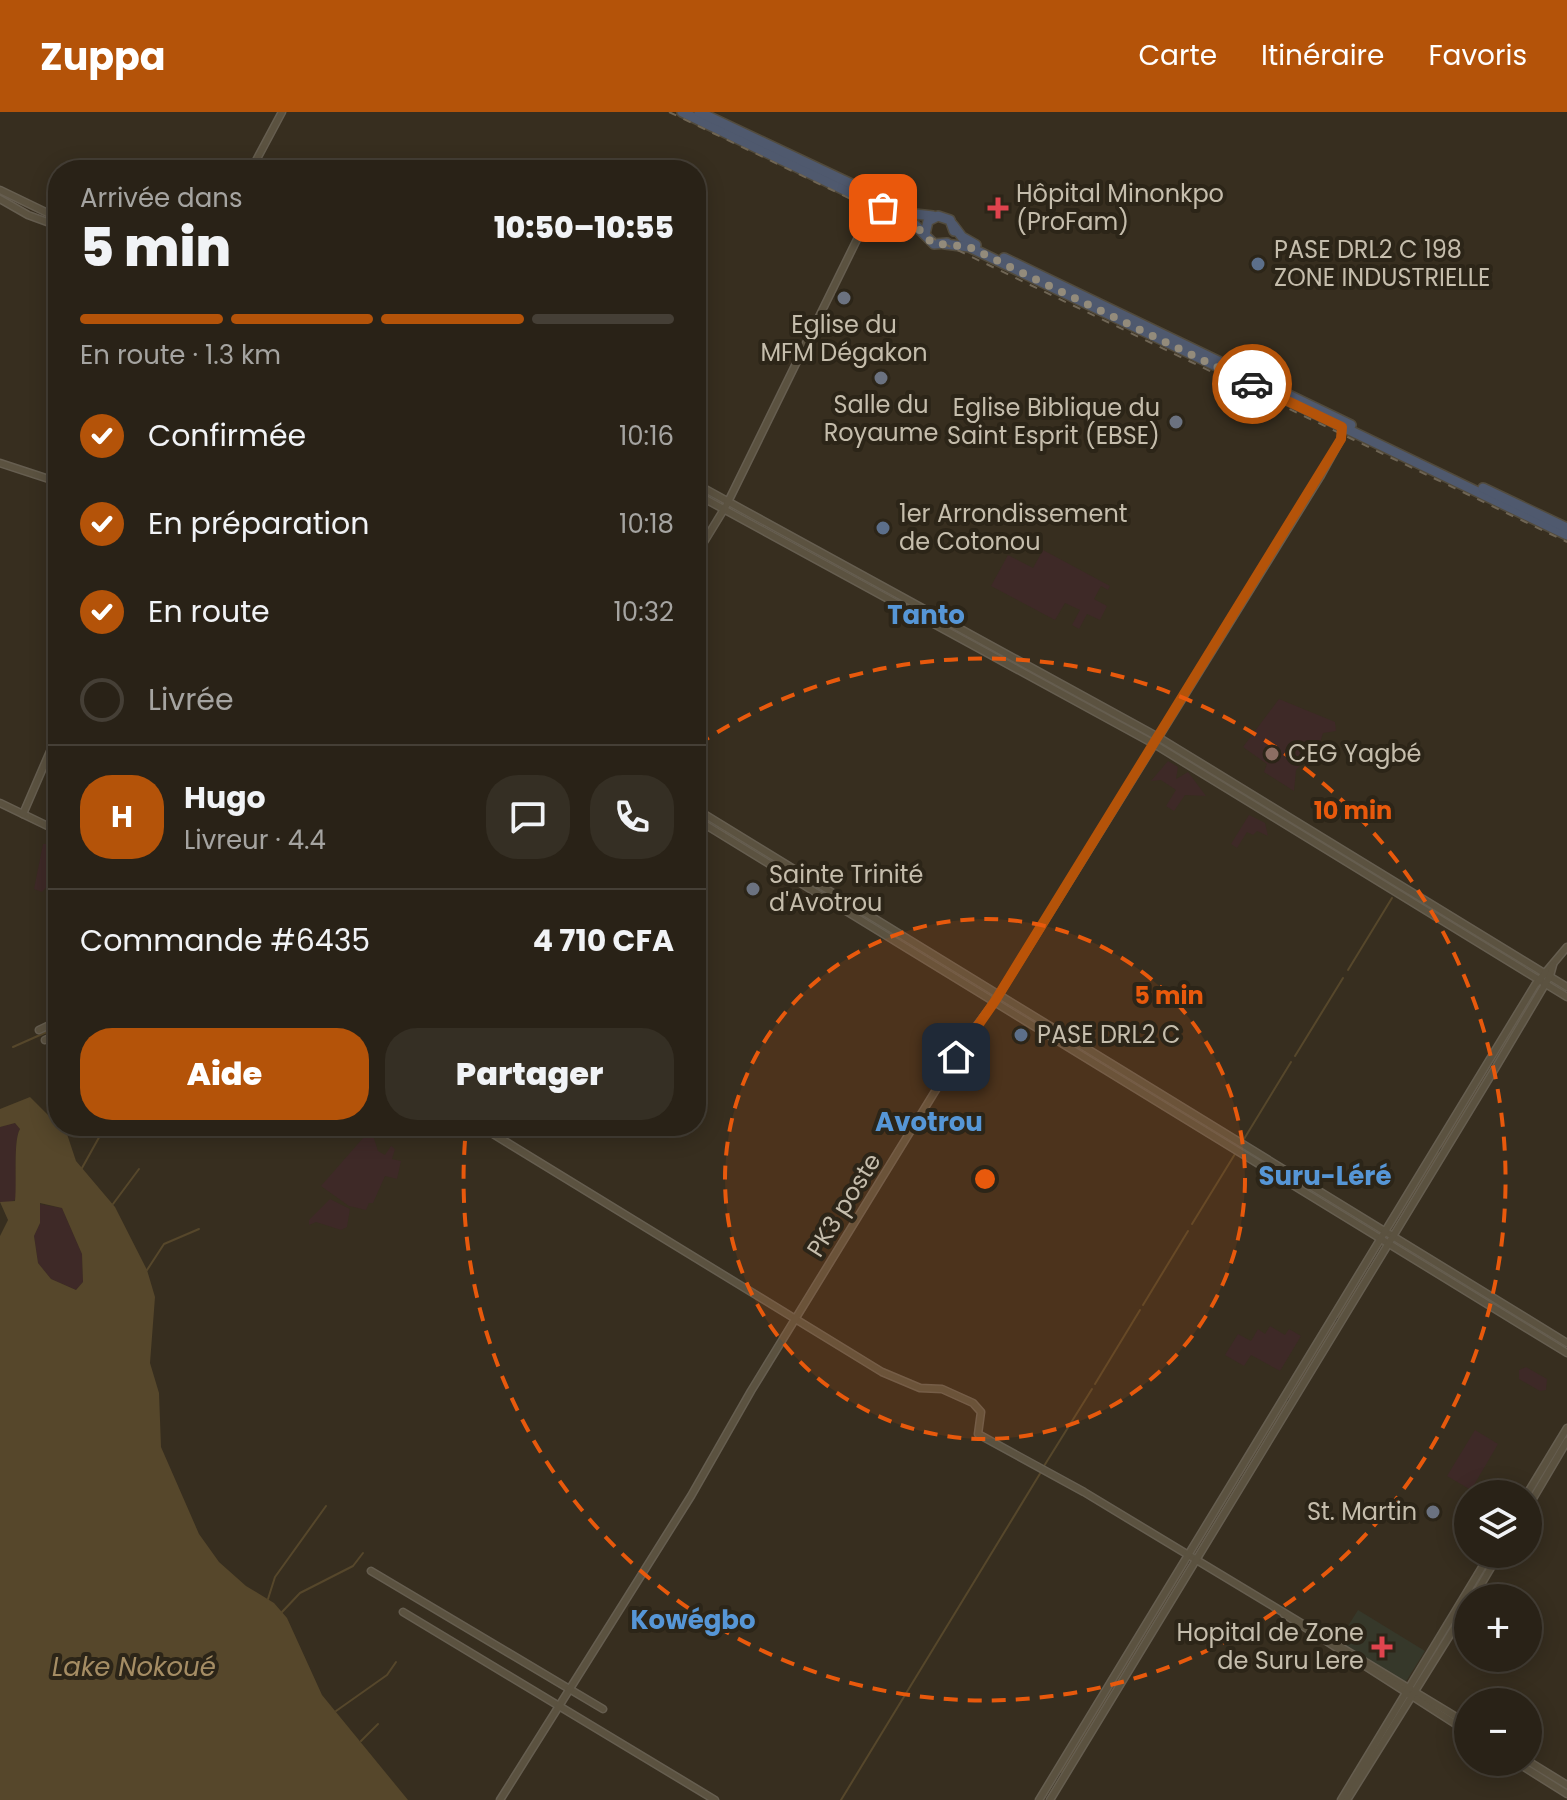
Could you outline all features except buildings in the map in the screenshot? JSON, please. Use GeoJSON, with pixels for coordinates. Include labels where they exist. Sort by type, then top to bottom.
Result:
{"type":"FeatureCollection","features":[{"type":"Feature","properties":{"kind":"highway"},"geometry":{"type":"LineString","coordinates":[[682,112],[913,223],[932,243],[969,247],[1567,535]]}},
{"type":"Feature","properties":{"kind":"highway"},"geometry":{"type":"LineString","coordinates":[[699,112],[915,214],[947,218],[972,243],[1567,528]]}},
{"type":"Feature","properties":{"kind":"highway"},"geometry":{"type":"LineString","coordinates":[[925,234],[927,222],[937,216]]}},
{"type":"Feature","properties":{"kind":"highway"},"geometry":{"type":"LineString","coordinates":[[945,244],[953,236],[953,225]]}},
{"type":"Feature","properties":{"kind":"street"},"geometry":{"type":"LineString","coordinates":[[256,160],[282,112]]}},
{"type":"Feature","properties":{"kind":"street"},"geometry":{"type":"LineString","coordinates":[[0,190],[48,213]]}},
{"type":"Feature","properties":{"kind":"street"},"geometry":{"type":"LineString","coordinates":[[0,199],[48,222]]}},
{"type":"Feature","properties":{"kind":"street"},"geometry":{"type":"LineString","coordinates":[[706,539],[725,509],[870,213]]}},
{"type":"Feature","properties":{"kind":"street","name":"PK3 poste"},"geometry":{"type":"LineString","coordinates":[[500,1800],[562,1707],[969,1036],[1000,994],[1320,477],[1341,439],[1342,427]]}},
{"type":"Feature","properties":{"kind":"street"},"geometry":{"type":"LineString","coordinates":[[0,463],[48,479]]}},
{"type":"Feature","properties":{"kind":"street"},"geometry":{"type":"LineString","coordinates":[[706,490],[1156,741],[1567,987]]}},
{"type":"Feature","properties":{"kind":"street"},"geometry":{"type":"LineString","coordinates":[[706,499],[1156,741],[1567,997]]}},
{"type":"Feature","properties":{"kind":"street"},"geometry":{"type":"LineString","coordinates":[[23,814],[48,756]]}},
{"type":"Feature","properties":{"kind":"street"},"geometry":{"type":"LineString","coordinates":[[0,803],[48,826]]}},
{"type":"Feature","properties":{"kind":"street"},"geometry":{"type":"LineString","coordinates":[[706,815],[1000,994],[1567,1353]]}},
{"type":"Feature","properties":{"kind":"street"},"geometry":{"type":"LineString","coordinates":[[706,825],[1386,1237],[1567,1343]]}},
{"type":"Feature","properties":{"kind":"street"},"geometry":{"type":"LineString","coordinates":[[1039,1800],[1542,982],[1567,947]]}},
{"type":"Feature","properties":{"kind":"street"},"geometry":{"type":"LineString","coordinates":[[39,1030],[48,1026]]}},
{"type":"Feature","properties":{"kind":"street"},"geometry":{"type":"LineString","coordinates":[[496,1136],[794,1321],[893,1377],[920,1388],[942,1389],[973,1403],[981,1412],[978,1434],[1084,1492],[1187,1558],[1281,1611],[1454,1722]]}},
{"type":"Feature","properties":{"kind":"street"},"geometry":{"type":"LineString","coordinates":[[1050,1800],[1195,1562],[1386,1237]]}},
{"type":"Feature","properties":{"kind":"street"},"geometry":{"type":"LineString","coordinates":[[1535,1480],[1567,1428]]}},
{"type":"Feature","properties":{"kind":"street"},"geometry":{"type":"LineString","coordinates":[[1542,1483],[1567,1441]]}},
{"type":"Feature","properties":{"kind":"street"},"geometry":{"type":"LineString","coordinates":[[1344,1800],[1482,1568]]}},
{"type":"Feature","properties":{"kind":"street"},"geometry":{"type":"LineString","coordinates":[[371,1571],[603,1709]]}},
{"type":"Feature","properties":{"kind":"street"},"geometry":{"type":"LineString","coordinates":[[403,1612],[715,1800]]}},
{"type":"Feature","properties":{"kind":"street"},"geometry":{"type":"LineString","coordinates":[[1410,1692],[1454,1627]]}},
{"type":"Feature","properties":{"kind":"street"},"geometry":{"type":"LineString","coordinates":[[1410,1692],[1454,1716]]}},
{"type":"Feature","properties":{"kind":"street"},"geometry":{"type":"LineString","coordinates":[[1542,1770],[1567,1785]]}},
{"type":"Feature","properties":{"kind":"street"},"geometry":{"type":"LineString","coordinates":[[1538,1776],[1567,1794]]}},
{"type":"Feature","properties":{"kind":"shaded area"},"geometry":{"type":"Polygon","coordinates":[[[1043,550],[1110,586],[1108,590],[1101,586],[1094,599],[1107,606],[1100,620],[1087,614],[1079,629],[1072,625],[1080,610],[1065,603],[1055,620],[991,586],[1008,555],[1033,568],[1043,550]]]}},
{"type":"Feature","properties":{"kind":"shaded area"},"geometry":{"type":"Polygon","coordinates":[[[1279,699],[1335,722],[1336,731],[1323,733],[1319,747],[1296,770],[1294,791],[1264,772],[1267,764],[1243,747],[1279,699]]]}},
{"type":"Feature","properties":{"kind":"shaded area"},"geometry":{"type":"Polygon","coordinates":[[[1168,761],[1178,767],[1176,779],[1188,772],[1206,796],[1185,795],[1174,811],[1166,806],[1176,790],[1161,780],[1151,781],[1168,761]]]}},
{"type":"Feature","properties":{"kind":"shaded area"},"geometry":{"type":"Polygon","coordinates":[[[1249,815],[1265,823],[1268,836],[1257,831],[1253,835],[1247,832],[1237,848],[1231,844],[1249,815]]]}},
{"type":"Feature","properties":{"kind":"shaded area"},"geometry":{"type":"Polygon","coordinates":[[[43,844],[48,844],[48,886],[42,892],[34,889],[43,844]]]}},
{"type":"Feature","properties":{"kind":"shaded area"},"geometry":{"type":"Polygon","coordinates":[[[15,1123],[20,1129],[16,1152],[16,1199],[7,1204],[0,1202],[0,1127],[15,1123]]]}},
{"type":"Feature","properties":{"kind":"shaded area"},"geometry":{"type":"Polygon","coordinates":[[[365,1136],[373,1136],[378,1151],[385,1155],[391,1146],[395,1149],[392,1159],[401,1161],[397,1179],[385,1176],[373,1203],[369,1203],[366,1210],[349,1206],[321,1186],[365,1136]]]}},
{"type":"Feature","properties":{"kind":"shaded area"},"geometry":{"type":"Polygon","coordinates":[[[330,1199],[350,1209],[347,1227],[341,1230],[316,1222],[309,1225],[309,1220],[330,1199]]]}},
{"type":"Feature","properties":{"kind":"shaded area"},"geometry":{"type":"Polygon","coordinates":[[[39,1204],[62,1208],[82,1254],[83,1282],[76,1290],[51,1279],[38,1263],[34,1236],[40,1223],[39,1204]]]}},
{"type":"Feature","properties":{"kind":"shaded area"},"geometry":{"type":"Polygon","coordinates":[[[1270,1326],[1285,1335],[1289,1329],[1301,1336],[1280,1371],[1251,1355],[1244,1366],[1225,1355],[1238,1334],[1251,1341],[1258,1329],[1265,1334],[1270,1326]]]}},
{"type":"Feature","properties":{"kind":"shaded area"},"geometry":{"type":"Polygon","coordinates":[[[1526,1367],[1547,1379],[1546,1390],[1540,1391],[1519,1379],[1519,1370],[1526,1367]]]}},
{"type":"Feature","properties":{"kind":"shaded area"},"geometry":{"type":"Polygon","coordinates":[[[1475,1430],[1498,1444],[1477,1480],[1454,1480],[1447,1476],[1475,1430]]]}},
{"type":"Feature","properties":{"kind":"shaded area","name":"Hopital de Zone de Suru Lere"},"geometry":{"type":"Polygon","coordinates":[[[1358,1610],[1425,1651],[1405,1683],[1338,1642],[1358,1610]]]}},
{"type":"Feature","properties":{"kind":"water","name":"Lake Nokoué"},"geometry":{"type":"Polygon","coordinates":[[[30,1097],[48,1115],[48,1136],[68,1136],[76,1161],[115,1207],[147,1270],[155,1297],[150,1363],[159,1393],[161,1447],[199,1534],[219,1562],[246,1586],[274,1603],[287,1618],[322,1695],[408,1800],[0,1800],[0,1236],[8,1220],[0,1202],[15,1201],[20,1129],[15,1123],[0,1127],[0,1109],[30,1097]],[[40,1203],[40,1223],[34,1236],[38,1263],[51,1279],[76,1290],[83,1282],[82,1254],[62,1208],[40,1203]]]}},
{"type":"Feature","properties":{"kind":"waterway"},"geometry":{"type":"LineString","coordinates":[[1348,970],[1392,898]]}},
{"type":"Feature","properties":{"kind":"waterway"},"geometry":{"type":"LineString","coordinates":[[1295,1056],[1343,978]]}},
{"type":"Feature","properties":{"kind":"waterway"},"geometry":{"type":"LineString","coordinates":[[1517,1023],[1530,1001]]}},
{"type":"Feature","properties":{"kind":"waterway"},"geometry":{"type":"LineString","coordinates":[[1494,1063],[1515,1026]]}},
{"type":"Feature","properties":{"kind":"waterway"},"geometry":{"type":"LineString","coordinates":[[13,1047],[48,1031]]}},
{"type":"Feature","properties":{"kind":"waterway"},"geometry":{"type":"LineString","coordinates":[[1244,1139],[1291,1062]]}},
{"type":"Feature","properties":{"kind":"waterway"},"geometry":{"type":"LineString","coordinates":[[1442,1147],[1491,1068]]}},
{"type":"Feature","properties":{"kind":"waterway"},"geometry":{"type":"LineString","coordinates":[[82,1168],[100,1136]]}},
{"type":"Feature","properties":{"kind":"waterway"},"geometry":{"type":"LineString","coordinates":[[1390,1230],[1438,1153]]}},
{"type":"Feature","properties":{"kind":"waterway"},"geometry":{"type":"LineString","coordinates":[[1192,1224],[1235,1154]]}},
{"type":"Feature","properties":{"kind":"waterway"},"geometry":{"type":"LineString","coordinates":[[113,1204],[139,1169]]}},
{"type":"Feature","properties":{"kind":"waterway"},"geometry":{"type":"LineString","coordinates":[[147,1270],[164,1244],[199,1229]]}},
{"type":"Feature","properties":{"kind":"waterway"},"geometry":{"type":"LineString","coordinates":[[1143,1305],[1188,1231]]}},
{"type":"Feature","properties":{"kind":"waterway"},"geometry":{"type":"LineString","coordinates":[[1338,1317],[1381,1244]]}},
{"type":"Feature","properties":{"kind":"waterway"},"geometry":{"type":"LineString","coordinates":[[1095,1384],[1140,1310]]}},
{"type":"Feature","properties":{"kind":"waterway"},"geometry":{"type":"LineString","coordinates":[[1289,1397],[1334,1323]]}},
{"type":"Feature","properties":{"kind":"waterway"},"geometry":{"type":"LineString","coordinates":[[1044,1466],[1092,1389]]}},
{"type":"Feature","properties":{"kind":"waterway"},"geometry":{"type":"LineString","coordinates":[[1241,1475],[1286,1402]]}},
{"type":"Feature","properties":{"kind":"waterway"},"geometry":{"type":"LineString","coordinates":[[1552,1459],[1567,1434]]}},
{"type":"Feature","properties":{"kind":"waterway"},"geometry":{"type":"LineString","coordinates":[[841,1800],[1041,1472]]}},
{"type":"Feature","properties":{"kind":"waterway"},"geometry":{"type":"LineString","coordinates":[[1193,1554],[1238,1480]]}},
{"type":"Feature","properties":{"kind":"waterway"},"geometry":{"type":"LineString","coordinates":[[268,1599],[275,1577],[326,1506]]}},
{"type":"Feature","properties":{"kind":"waterway"},"geometry":{"type":"LineString","coordinates":[[282,1612],[300,1593],[353,1566],[363,1553]]}},
{"type":"Feature","properties":{"kind":"waterway"},"geometry":{"type":"LineString","coordinates":[[1061,1772],[1187,1564]]}},
{"type":"Feature","properties":{"kind":"waterway"},"geometry":{"type":"LineString","coordinates":[[1413,1687],[1485,1568]]}},
{"type":"Feature","properties":{"kind":"waterway"},"geometry":{"type":"LineString","coordinates":[[336,1711],[387,1675],[396,1662]]}},
{"type":"Feature","properties":{"kind":"waterway"},"geometry":{"type":"LineString","coordinates":[[361,1741],[378,1724]]}},
{"type":"Feature","properties":{"kind":"waterway"},"geometry":{"type":"LineString","coordinates":[[1043,1800],[1055,1780]]}},
{"type":"Feature","properties":{"kind":"railway"},"geometry":{"type":"LineString","coordinates":[[669,112],[1567,542]]}},
{"type":"Feature","properties":{"kind":"way so far"},"geometry":{"type":"LineString","coordinates":[[883,208],[919,227],[932,243],[969,247],[1252,384]]}},
{"type":"Feature","properties":{"kind":"place","name":"Hôpital Minonkpo (ProFam)"},"geometry":{"type":"Point","coordinates":[998,208]}},
{"type":"Feature","properties":{"kind":"place","name":"PASE DRL2 C 198 ZONE INDUSTRIELLE"},"geometry":{"type":"Point","coordinates":[1258,264]}},
{"type":"Feature","properties":{"kind":"place","name":"Eglise du MFM Dégakon"},"geometry":{"type":"Point","coordinates":[844,298]}},
{"type":"Feature","properties":{"kind":"place","name":"Salle du Royaume"},"geometry":{"type":"Point","coordinates":[881,378]}},
{"type":"Feature","properties":{"kind":"place","name":"Eglise Biblique du Saint Esprit (EBSE)"},"geometry":{"type":"Point","coordinates":[1176,422]}},
{"type":"Feature","properties":{"kind":"place","name":"1er Arrondissement de Cotonou"},"geometry":{"type":"Point","coordinates":[883,528]}},
{"type":"Feature","properties":{"kind":"place","name":"CEG Yagbé"},"geometry":{"type":"Point","coordinates":[1272,754]}},
{"type":"Feature","properties":{"kind":"place","name":"Sainte Trinité d'Avotrou"},"geometry":{"type":"Point","coordinates":[753,889]}},
{"type":"Feature","properties":{"kind":"place","name":"PASE DRL2 C"},"geometry":{"type":"Point","coordinates":[1021,1035]}},
{"type":"Feature","properties":{"kind":"place","name":"St. Martin"},"geometry":{"type":"Point","coordinates":[1433,1512]}},
{"type":"Feature","properties":{"kind":"place","name":"Hopital de Zone de Suru Lere"},"geometry":{"type":"Point","coordinates":[1382,1647]}},
{"type":"Feature","properties":{"kind":"district","name":"Tanto"},"geometry":{"type":"Point","coordinates":[926,615]}},
{"type":"Feature","properties":{"kind":"district","name":"Avotrou"},"geometry":{"type":"Point","coordinates":[929,1122]}},
{"type":"Feature","properties":{"kind":"district","name":"Suru-Léré"},"geometry":{"type":"Point","coordinates":[1325,1176]}},
{"type":"Feature","properties":{"kind":"district","name":"Kowégbo"},"geometry":{"type":"Point","coordinates":[693,1620]}},
{"type":"Feature","properties":{"kind":"route"},"geometry":{"type":"LineString","coordinates":[[956,1057],[995,1001],[1341,439],[1339,434],[1342,427],[1252,384]]}}]}
